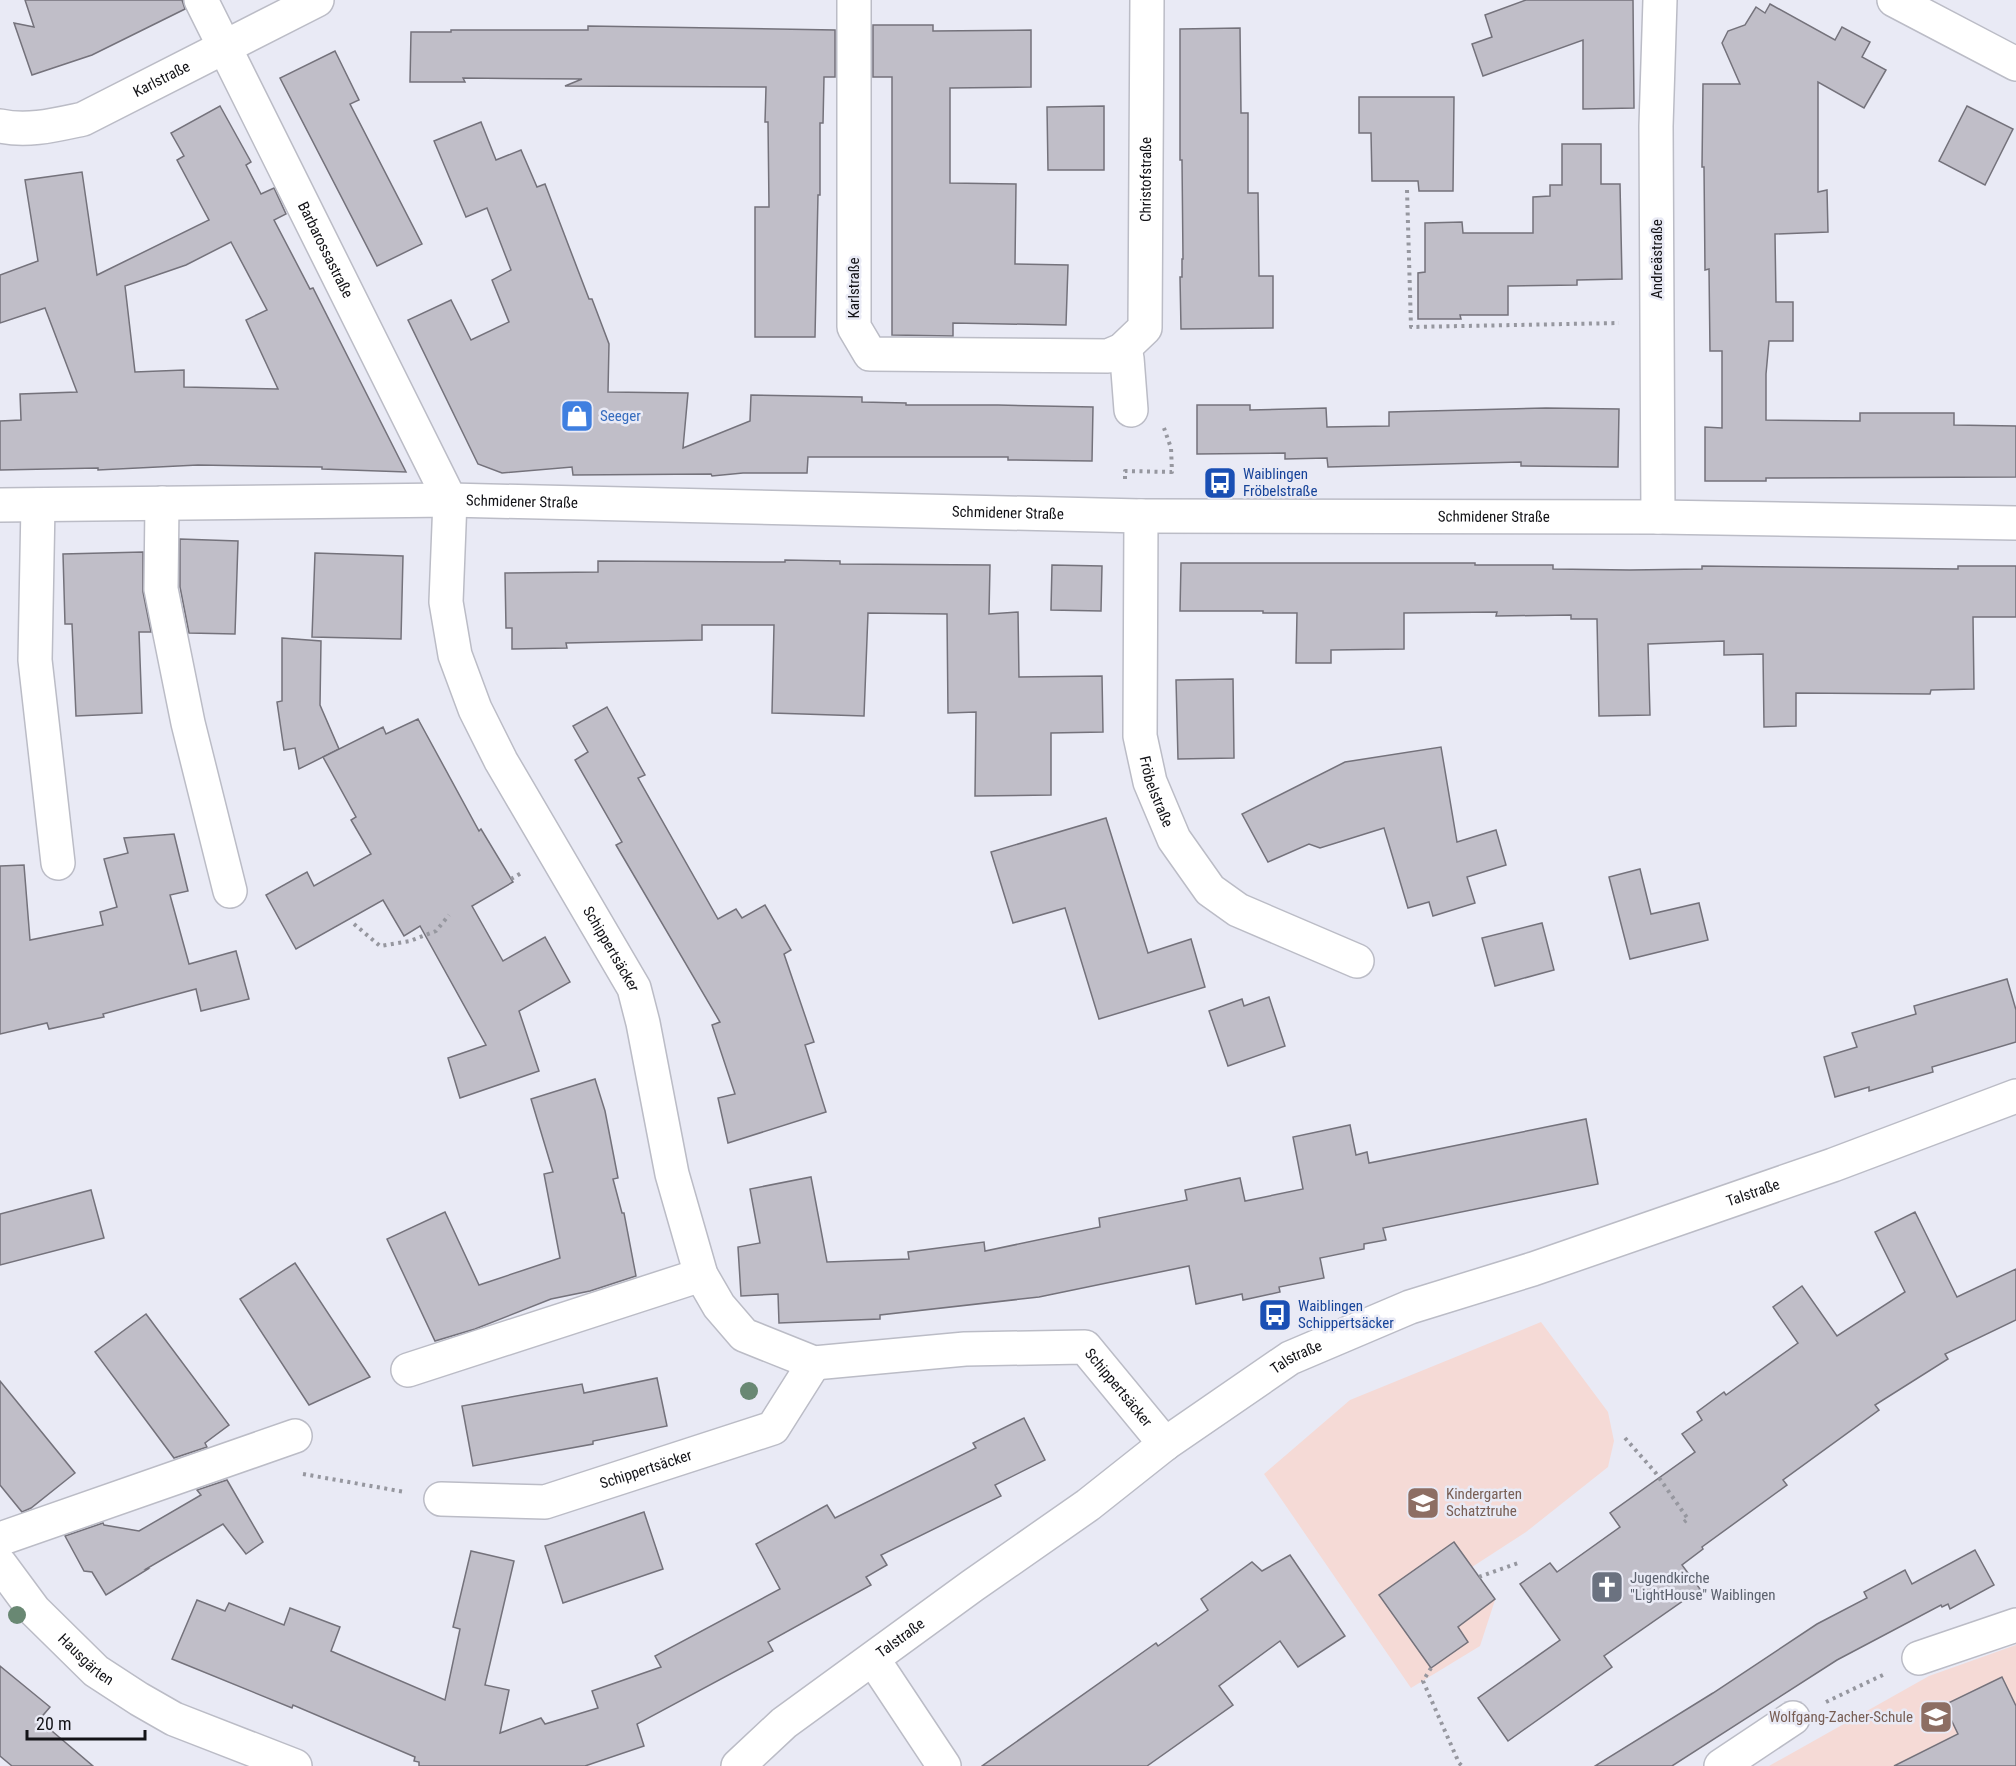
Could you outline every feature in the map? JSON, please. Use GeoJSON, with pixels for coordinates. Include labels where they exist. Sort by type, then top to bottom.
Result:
{"type":"FeatureCollection","features":[{"type":"Feature","properties":{"kind":"street","name":"Barbarossastraße"},"geometry":{"type":"LineString","coordinates":[[201,0],[450,500]]}},
{"type":"Feature","properties":{"kind":"street","name":"Karlstraße"},"geometry":{"type":"LineString","coordinates":[[0,126],[15,129],[46,127],[83,119],[317,0]]}},
{"type":"Feature","properties":{"kind":"street","name":"Karlstraße"},"geometry":{"type":"LineString","coordinates":[[854,0],[854,327],[870,354],[1108,356],[1122,350]]}},
{"type":"Feature","properties":{"kind":"street","name":"Christofstraße"},"geometry":{"type":"LineString","coordinates":[[1122,350],[1145,328],[1147,0]]}},
{"type":"Feature","properties":{"kind":"street","name":"Andreästraße"},"geometry":{"type":"LineString","coordinates":[[1658,518],[1656,126],[1660,0]]}},
{"type":"Feature","properties":{"kind":"street"},"geometry":{"type":"LineString","coordinates":[[1894,0],[2016,64]]}},
{"type":"Feature","properties":{"kind":"street"},"geometry":{"type":"LineString","coordinates":[[1122,350],[1127,358],[1131,410]]}},
{"type":"Feature","properties":{"kind":"street","name":"Schmidener Straße"},"geometry":{"type":"LineString","coordinates":[[0,505],[450,500],[1141,516],[1658,518],[2016,523]]}},
{"type":"Feature","properties":{"kind":"street","name":"Schippertsäcker"},"geometry":{"type":"LineString","coordinates":[[450,500],[446,602],[455,655],[475,709],[501,761],[634,988],[643,1023],[672,1174],[700,1275],[720,1306],[744,1335],[814,1363],[964,1349],[1085,1347],[1165,1444]]}},
{"type":"Feature","properties":{"kind":"street"},"geometry":{"type":"LineString","coordinates":[[162,503],[161,589],[188,723],[230,891]]}},
{"type":"Feature","properties":{"kind":"street"},"geometry":{"type":"LineString","coordinates":[[38,505],[34,660],[58,863]]}},
{"type":"Feature","properties":{"kind":"street","name":"Fröbelstraße"},"geometry":{"type":"LineString","coordinates":[[1141,516],[1140,736],[1150,782],[1174,839],[1210,890],[1238,910],[1357,961]]}},
{"type":"Feature","properties":{"kind":"street","name":"Talstraße"},"geometry":{"type":"LineString","coordinates":[[738,1766],[784,1724],[972,1586],[1088,1505],[1165,1444],[1290,1358],[1410,1307],[1533,1269],[1833,1165],[2016,1096]]}},
{"type":"Feature","properties":{"kind":"street"},"geometry":{"type":"LineString","coordinates":[[408,1370],[700,1275]]}},
{"type":"Feature","properties":{"kind":"street","name":"Schippertsäcker"},"geometry":{"type":"LineString","coordinates":[[441,1499],[545,1502],[773,1428],[814,1363]]}},
{"type":"Feature","properties":{"kind":"street"},"geometry":{"type":"LineString","coordinates":[[0,1539],[295,1436]]}},
{"type":"Feature","properties":{"kind":"street","name":"Hausgärten"},"geometry":{"type":"LineString","coordinates":[[0,1564],[34,1610],[96,1671],[174,1719],[295,1766]]}},
{"type":"Feature","properties":{"kind":"street"},"geometry":{"type":"LineString","coordinates":[[1919,1658],[2016,1625]]}},
{"type":"Feature","properties":{"kind":"street"},"geometry":{"type":"LineString","coordinates":[[873,1659],[944,1766]]}},
{"type":"Feature","properties":{"kind":"street"},"geometry":{"type":"LineString","coordinates":[[1721,1766],[1793,1718]]}},
{"type":"Feature","properties":{"kind":"path"},"geometry":{"type":"LineString","coordinates":[[1407,190],[1411,327],[1613,322]]}},
{"type":"Feature","properties":{"kind":"path"},"geometry":{"type":"LineString","coordinates":[[1132,471],[1172,472],[1171,448]]}},
{"type":"Feature","properties":{"kind":"path"},"geometry":{"type":"LineString","coordinates":[[354,924],[380,946],[410,941],[436,931],[449,915]]}},
{"type":"Feature","properties":{"kind":"path"},"geometry":{"type":"LineString","coordinates":[[1625,1438],[1656,1472],[1688,1519],[1684,1522]]}},
{"type":"Feature","properties":{"kind":"path"},"geometry":{"type":"LineString","coordinates":[[258,1450],[271,1468],[441,1499]]}},
{"type":"Feature","properties":{"kind":"path"},"geometry":{"type":"LineString","coordinates":[[1479,1577],[1521,1562]]}},
{"type":"Feature","properties":{"kind":"path"},"geometry":{"type":"LineString","coordinates":[[1431,1668],[1423,1681],[1462,1766]]}},
{"type":"Feature","properties":{"kind":"path"},"geometry":{"type":"LineString","coordinates":[[1793,1718],[1890,1671]]}},
{"type":"Feature","properties":{"kind":"shaded area","name":"Kindergarten Schatztruhe"},"geometry":{"type":"Polygon","coordinates":[[[1541,1322],[1608,1412],[1614,1441],[1608,1467],[1526,1532],[1472,1567],[1495,1600],[1480,1646],[1411,1688],[1264,1474],[1350,1400],[1541,1322]]]}},
{"type":"Feature","properties":{"kind":"shaded area","name":"Wolfgang-Zacher-Schule"},"geometry":{"type":"Polygon","coordinates":[[[2016,1645],[2016,1766],[1769,1766],[1929,1676],[2016,1645]]]}},
{"type":"Feature","properties":{"kind":"building"},"geometry":{"type":"Polygon","coordinates":[[[25,0],[182,0],[185,9],[92,55],[32,75],[14,23],[34,27],[25,0]]]}},
{"type":"Feature","properties":{"kind":"building"},"geometry":{"type":"Polygon","coordinates":[[[1526,0],[1633,0],[1634,108],[1583,109],[1583,40],[1483,76],[1472,44],[1492,37],[1485,15],[1526,0]]]}},
{"type":"Feature","properties":{"kind":"building"},"geometry":{"type":"Polygon","coordinates":[[[1770,4],[1835,40],[1842,27],[1870,42],[1862,57],[1886,70],[1864,108],[1818,82],[1818,192],[1827,190],[1828,232],[1775,234],[1776,302],[1793,302],[1793,341],[1769,341],[1766,420],[1860,421],[1860,413],[1954,413],[1954,425],[2016,426],[2016,477],[1766,478],[1766,481],[1705,481],[1705,427],[1722,428],[1722,351],[1710,351],[1709,269],[1705,270],[1704,167],[1702,167],[1703,84],[1740,84],[1722,43],[1728,31],[1745,25],[1756,7],[1765,13],[1770,4]]]}},
{"type":"Feature","properties":{"kind":"building"},"geometry":{"type":"Polygon","coordinates":[[[873,25],[933,25],[933,31],[1031,30],[1031,87],[950,88],[950,183],[1016,184],[1015,264],[1068,265],[1066,325],[953,323],[953,336],[892,335],[892,77],[873,77],[873,25]]]}},
{"type":"Feature","properties":{"kind":"building"},"geometry":{"type":"Polygon","coordinates":[[[588,26],[835,30],[835,77],[824,77],[823,123],[820,123],[815,337],[755,337],[755,207],[769,207],[768,122],[765,122],[766,87],[565,86],[582,79],[463,78],[465,82],[410,82],[411,32],[588,30],[588,26]]]}},
{"type":"Feature","properties":{"kind":"building"},"geometry":{"type":"Polygon","coordinates":[[[1240,28],[1241,113],[1248,113],[1248,193],[1258,193],[1259,276],[1273,276],[1273,328],[1181,329],[1180,277],[1182,277],[1183,259],[1180,29],[1240,28]]]}},
{"type":"Feature","properties":{"kind":"building"},"geometry":{"type":"Polygon","coordinates":[[[335,51],[359,100],[350,104],[422,244],[377,266],[280,78],[335,51]]]}},
{"type":"Feature","properties":{"kind":"building"},"geometry":{"type":"Polygon","coordinates":[[[1359,97],[1454,97],[1453,191],[1419,191],[1418,181],[1372,181],[1371,133],[1359,133],[1359,97]]]}},
{"type":"Feature","properties":{"kind":"building"},"geometry":{"type":"Polygon","coordinates":[[[220,106],[251,162],[246,165],[261,194],[274,188],[286,214],[274,220],[310,289],[313,288],[406,472],[322,469],[322,467],[198,465],[98,470],[98,468],[0,470],[0,421],[21,420],[20,394],[77,392],[45,308],[0,323],[0,275],[38,261],[25,180],[82,172],[97,275],[209,220],[177,160],[184,156],[171,133],[220,106]],[[231,242],[186,265],[125,286],[135,372],[184,370],[184,387],[278,389],[246,320],[267,310],[231,242]]]}},
{"type":"Feature","properties":{"kind":"building"},"geometry":{"type":"Polygon","coordinates":[[[1104,106],[1104,170],[1048,170],[1047,107],[1104,106]]]}},
{"type":"Feature","properties":{"kind":"building"},"geometry":{"type":"Polygon","coordinates":[[[1967,106],[2013,129],[1985,185],[1939,161],[1967,106]]]}},
{"type":"Feature","properties":{"kind":"building"},"geometry":{"type":"Polygon","coordinates":[[[481,122],[496,160],[521,150],[537,187],[545,184],[589,299],[592,299],[609,344],[608,392],[688,393],[683,448],[750,421],[751,395],[862,397],[862,402],[906,403],[906,405],[1093,407],[1092,461],[1008,460],[1008,457],[808,457],[807,473],[743,473],[712,476],[711,474],[573,475],[572,467],[502,473],[478,464],[408,320],[451,300],[471,340],[509,322],[492,280],[511,270],[487,208],[466,217],[434,141],[481,122]]]}},
{"type":"Feature","properties":{"kind":"building"},"geometry":{"type":"Polygon","coordinates":[[[1562,144],[1601,144],[1601,184],[1620,184],[1622,279],[1577,280],[1577,285],[1508,286],[1508,315],[1460,315],[1461,319],[1418,319],[1418,273],[1425,272],[1425,223],[1462,222],[1463,233],[1533,233],[1533,197],[1550,196],[1550,185],[1562,185],[1562,144]]]}},
{"type":"Feature","properties":{"kind":"building"},"geometry":{"type":"Polygon","coordinates":[[[1197,405],[1250,405],[1250,410],[1326,408],[1327,427],[1389,426],[1389,412],[1546,408],[1619,409],[1618,467],[1521,466],[1521,462],[1328,467],[1327,458],[1285,459],[1285,453],[1197,454],[1197,405]]]}},
{"type":"Feature","properties":{"kind":"building"},"geometry":{"type":"Polygon","coordinates":[[[180,539],[238,541],[235,634],[189,633],[180,587],[180,539]]]}},
{"type":"Feature","properties":{"kind":"building"},"geometry":{"type":"Polygon","coordinates":[[[143,552],[143,592],[151,632],[139,632],[142,713],[76,716],[72,624],[65,624],[63,554],[143,552]]]}},
{"type":"Feature","properties":{"kind":"building"},"geometry":{"type":"Polygon","coordinates":[[[315,553],[403,556],[401,639],[312,637],[315,553]]]}},
{"type":"Feature","properties":{"kind":"building"},"geometry":{"type":"Polygon","coordinates":[[[785,560],[840,561],[840,564],[990,565],[989,614],[1018,612],[1019,677],[1102,676],[1103,732],[1051,733],[1051,795],[975,796],[976,712],[948,713],[947,614],[868,613],[864,716],[772,713],[774,625],[702,625],[702,640],[566,643],[567,648],[512,649],[512,628],[506,628],[505,573],[598,572],[598,561],[785,562],[785,560]]]}},
{"type":"Feature","properties":{"kind":"building"},"geometry":{"type":"Polygon","coordinates":[[[1181,563],[1475,563],[1475,565],[1553,565],[1553,569],[1630,570],[1702,569],[1702,566],[1958,569],[1958,566],[2016,566],[2016,617],[1973,617],[1974,689],[1931,690],[1930,694],[1796,693],[1796,726],[1764,727],[1763,654],[1724,655],[1724,641],[1648,644],[1650,715],[1599,716],[1597,619],[1571,619],[1571,615],[1496,616],[1497,612],[1404,613],[1404,649],[1331,650],[1331,663],[1296,663],[1297,613],[1180,611],[1181,563]]]}},
{"type":"Feature","properties":{"kind":"building"},"geometry":{"type":"Polygon","coordinates":[[[1052,565],[1102,566],[1101,611],[1051,610],[1052,565]]]}},
{"type":"Feature","properties":{"kind":"building"},"geometry":{"type":"Polygon","coordinates":[[[282,638],[321,641],[320,705],[339,749],[299,769],[295,748],[284,750],[277,702],[282,701],[282,638]]]}},
{"type":"Feature","properties":{"kind":"building"},"geometry":{"type":"Polygon","coordinates":[[[1233,679],[1234,758],[1178,759],[1176,680],[1233,679]]]}},
{"type":"Feature","properties":{"kind":"building"},"geometry":{"type":"Polygon","coordinates":[[[607,707],[645,775],[638,778],[718,919],[736,909],[742,918],[765,905],[791,950],[784,954],[814,1042],[805,1045],[826,1112],[728,1143],[718,1098],[735,1094],[712,1025],[720,1022],[616,845],[622,842],[575,760],[588,752],[573,726],[607,707]]]}},
{"type":"Feature","properties":{"kind":"building"},"geometry":{"type":"Polygon","coordinates":[[[418,719],[479,831],[481,829],[513,882],[472,906],[503,961],[545,937],[570,982],[519,1011],[539,1071],[460,1098],[448,1058],[486,1045],[420,926],[404,936],[383,900],[296,949],[266,895],[307,872],[314,886],[371,854],[351,820],[356,817],[323,757],[383,727],[386,734],[418,719]]]}},
{"type":"Feature","properties":{"kind":"building"},"geometry":{"type":"Polygon","coordinates":[[[1441,747],[1457,842],[1496,830],[1506,865],[1467,877],[1475,903],[1433,916],[1429,902],[1408,908],[1384,828],[1320,848],[1309,844],[1268,862],[1242,814],[1345,762],[1441,747]]]}},
{"type":"Feature","properties":{"kind":"building"},"geometry":{"type":"Polygon","coordinates":[[[1106,818],[1148,953],[1191,939],[1205,987],[1099,1019],[1065,908],[1013,923],[991,852],[1106,818]]]}},
{"type":"Feature","properties":{"kind":"building"},"geometry":{"type":"Polygon","coordinates":[[[174,834],[188,891],[170,895],[189,964],[236,951],[249,999],[201,1011],[196,989],[103,1014],[104,1017],[49,1029],[47,1023],[0,1034],[0,866],[24,865],[30,940],[103,925],[100,912],[117,907],[104,859],[128,853],[124,838],[174,834]]]}},
{"type":"Feature","properties":{"kind":"building"},"geometry":{"type":"Polygon","coordinates":[[[1640,869],[1651,914],[1699,903],[1708,940],[1630,959],[1609,877],[1640,869]]]}},
{"type":"Feature","properties":{"kind":"building"},"geometry":{"type":"Polygon","coordinates":[[[1542,923],[1554,970],[1495,986],[1482,938],[1542,923]]]}},
{"type":"Feature","properties":{"kind":"building"},"geometry":{"type":"Polygon","coordinates":[[[2007,979],[2016,1010],[2016,1042],[1932,1067],[1933,1072],[1869,1091],[1869,1087],[1835,1097],[1824,1057],[1857,1047],[1852,1033],[1916,1014],[1914,1006],[2007,979]]]}},
{"type":"Feature","properties":{"kind":"building"},"geometry":{"type":"Polygon","coordinates":[[[1269,997],[1285,1046],[1228,1066],[1209,1011],[1242,999],[1244,1006],[1269,997]]]}},
{"type":"Feature","properties":{"kind":"building"},"geometry":{"type":"Polygon","coordinates":[[[595,1079],[605,1111],[618,1178],[613,1179],[622,1213],[624,1213],[636,1276],[590,1291],[551,1299],[475,1329],[435,1341],[387,1239],[445,1212],[479,1285],[560,1258],[544,1174],[553,1172],[531,1099],[595,1079]]]}},
{"type":"Feature","properties":{"kind":"building"},"geometry":{"type":"Polygon","coordinates":[[[1586,1119],[1598,1184],[1383,1228],[1386,1240],[1364,1244],[1364,1249],[1320,1258],[1324,1278],[1279,1287],[1280,1292],[1243,1300],[1242,1294],[1196,1304],[1189,1266],[1039,1297],[880,1315],[880,1319],[779,1323],[778,1294],[741,1296],[738,1247],[760,1243],[750,1189],[811,1177],[827,1262],[909,1259],[908,1252],[984,1242],[985,1251],[1100,1227],[1099,1218],[1187,1200],[1185,1190],[1240,1178],[1245,1201],[1303,1189],[1293,1137],[1350,1125],[1356,1155],[1367,1152],[1369,1163],[1586,1119]]]}},
{"type":"Feature","properties":{"kind":"building"},"geometry":{"type":"Polygon","coordinates":[[[91,1190],[104,1238],[0,1265],[0,1214],[91,1190]]]}},
{"type":"Feature","properties":{"kind":"building"},"geometry":{"type":"Polygon","coordinates":[[[1915,1212],[1957,1297],[2016,1269],[2016,1320],[1945,1354],[1948,1359],[1875,1405],[1879,1410],[1783,1480],[1787,1485],[1702,1547],[1703,1549],[1682,1565],[1700,1589],[1604,1656],[1612,1667],[1508,1741],[1478,1698],[1560,1640],[1520,1584],[1550,1563],[1557,1572],[1620,1527],[1610,1513],[1695,1452],[1682,1434],[1702,1420],[1697,1412],[1724,1392],[1726,1395],[1798,1343],[1773,1307],[1802,1286],[1837,1336],[1905,1292],[1875,1232],[1915,1212]]]}},
{"type":"Feature","properties":{"kind":"building"},"geometry":{"type":"Polygon","coordinates":[[[295,1263],[370,1377],[309,1405],[240,1299],[295,1263]]]}},
{"type":"Feature","properties":{"kind":"building"},"geometry":{"type":"Polygon","coordinates":[[[146,1314],[229,1425],[205,1443],[207,1447],[174,1458],[95,1352],[146,1314]]]}},
{"type":"Feature","properties":{"kind":"building"},"geometry":{"type":"Polygon","coordinates":[[[657,1378],[667,1426],[593,1441],[593,1444],[473,1466],[462,1406],[582,1384],[584,1393],[657,1378]]]}},
{"type":"Feature","properties":{"kind":"building"},"geometry":{"type":"Polygon","coordinates":[[[0,1381],[75,1473],[31,1508],[22,1512],[0,1485],[0,1381]]]}},
{"type":"Feature","properties":{"kind":"building"},"geometry":{"type":"Polygon","coordinates":[[[1024,1418],[1045,1460],[995,1485],[1001,1496],[881,1555],[887,1565],[866,1577],[871,1585],[768,1642],[773,1651],[637,1724],[644,1746],[585,1766],[419,1766],[419,1762],[414,1761],[415,1757],[293,1705],[292,1708],[172,1659],[197,1600],[225,1611],[229,1603],[284,1625],[290,1608],[340,1627],[331,1651],[445,1700],[460,1629],[453,1627],[471,1551],[514,1561],[485,1685],[509,1690],[500,1733],[541,1718],[545,1724],[598,1708],[592,1691],[661,1667],[655,1656],[780,1589],[756,1544],[827,1505],[835,1518],[976,1448],[973,1443],[1024,1418]]]}},
{"type":"Feature","properties":{"kind":"building"},"geometry":{"type":"Polygon","coordinates":[[[227,1480],[263,1542],[246,1554],[223,1524],[106,1595],[92,1572],[84,1571],[65,1536],[103,1523],[139,1531],[201,1495],[197,1490],[227,1480]]]}},
{"type":"Feature","properties":{"kind":"building"},"geometry":{"type":"Polygon","coordinates":[[[644,1512],[663,1569],[563,1603],[545,1546],[644,1512]]]}},
{"type":"Feature","properties":{"kind":"building"},"geometry":{"type":"Polygon","coordinates":[[[1454,1542],[1495,1599],[1458,1627],[1468,1642],[1431,1668],[1379,1595],[1454,1542]]]}},
{"type":"Feature","properties":{"kind":"building"},"geometry":{"type":"Polygon","coordinates":[[[1975,1550],[1994,1585],[1950,1609],[1948,1604],[1942,1607],[1941,1605],[1837,1660],[1672,1766],[1595,1766],[1713,1693],[1817,1624],[1867,1598],[1864,1592],[1905,1570],[1912,1584],[1975,1550]]]}},
{"type":"Feature","properties":{"kind":"building"},"geometry":{"type":"Polygon","coordinates":[[[1290,1555],[1345,1636],[1298,1667],[1280,1641],[1219,1686],[1233,1705],[1147,1766],[982,1766],[1156,1643],[1158,1646],[1208,1610],[1201,1599],[1252,1562],[1262,1571],[1290,1555]]]}},
{"type":"Feature","properties":{"kind":"building"},"geometry":{"type":"Polygon","coordinates":[[[0,1666],[50,1707],[39,1720],[93,1766],[12,1766],[0,1756],[0,1666]]]}},
{"type":"Feature","properties":{"kind":"building"},"geometry":{"type":"Polygon","coordinates":[[[2002,1677],[2016,1706],[2016,1766],[1894,1766],[1958,1734],[1944,1705],[2002,1677]]]}},
{"type":"Feature","properties":{"kind":"place","name":"Seeger"},"geometry":{"type":"Point","coordinates":[577,416]}},
{"type":"Feature","properties":{"kind":"place","name":"Waiblingen Fröbelstraße"},"geometry":{"type":"Point","coordinates":[1220,483]}},
{"type":"Feature","properties":{"kind":"place","name":"Waiblingen Schippertsäcker"},"geometry":{"type":"Point","coordinates":[1275,1315]}},
{"type":"Feature","properties":{"kind":"place","name":"Kindergarten Schatztruhe"},"geometry":{"type":"Point","coordinates":[1423,1503]}},
{"type":"Feature","properties":{"kind":"place","name":"Jugendkirche \"LightHouse\" Waiblingen"},"geometry":{"type":"Point","coordinates":[1607,1587]}},
{"type":"Feature","properties":{"kind":"place","name":"Wolfgang-Zacher-Schule"},"geometry":{"type":"Point","coordinates":[1936,1717]}}]}
